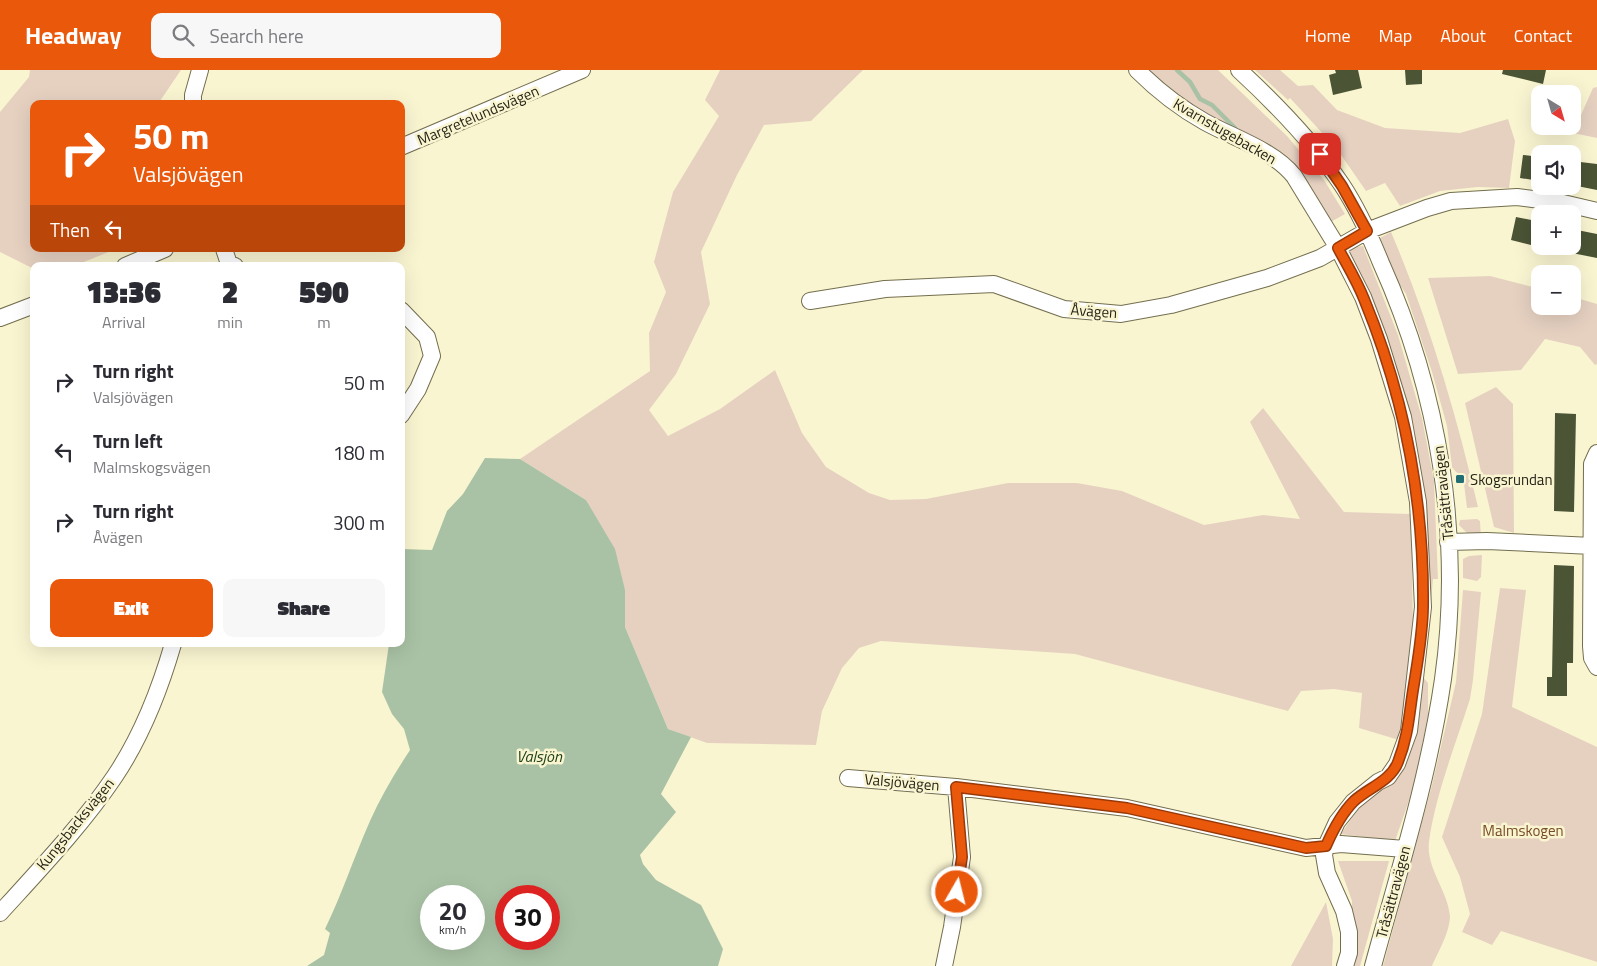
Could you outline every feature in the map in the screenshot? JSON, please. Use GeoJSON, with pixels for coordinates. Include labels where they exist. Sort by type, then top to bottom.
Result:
{"type":"FeatureCollection","features":[{"type":"Feature","properties":{"kind":"street"},"geometry":{"type":"LineString","coordinates":[[193,100],[192,95],[200,70]]}},
{"type":"Feature","properties":{"kind":"street","name":"Margretelundsvägen"},"geometry":{"type":"LineString","coordinates":[[405,145],[582,70]]}},
{"type":"Feature","properties":{"kind":"street","name":"Kvarnstugebacken"},"geometry":{"type":"LineString","coordinates":[[1137,70],[1169,98],[1203,121],[1265,154],[1286,167],[1294,176],[1338,248],[1363,296],[1379,338],[1403,417],[1418,502],[1423,607],[1409,731],[1397,764],[1388,777],[1378,782],[1353,802],[1338,822],[1326,846]]}},
{"type":"Feature","properties":{"kind":"street","name":"Tråsättravägen"},"geometry":{"type":"LineString","coordinates":[[1238,70],[1279,109],[1320,154],[1342,186],[1367,231],[1394,292],[1418,357],[1434,424],[1445,490],[1449,609],[1443,677],[1432,744],[1373,966]]}},
{"type":"Feature","properties":{"kind":"street","name":"Åvägen"},"geometry":{"type":"LineString","coordinates":[[810,301],[885,290],[994,284],[1064,309],[1121,314],[1171,305],[1267,278],[1320,258],[1367,231],[1451,201],[1518,197],[1563,203],[1597,211]]}},
{"type":"Feature","properties":{"kind":"street"},"geometry":{"type":"LineString","coordinates":[[135,262],[158,252]]}},
{"type":"Feature","properties":{"kind":"street"},"geometry":{"type":"LineString","coordinates":[[0,318],[30,307]]}},
{"type":"Feature","properties":{"kind":"street"},"geometry":{"type":"LineString","coordinates":[[405,314],[427,337],[432,356],[418,389],[405,410]]}},
{"type":"Feature","properties":{"kind":"street"},"geometry":{"type":"LineString","coordinates":[[1597,454],[1592,464],[1591,646],[1592,658],[1597,667]]}},
{"type":"Feature","properties":{"kind":"street"},"geometry":{"type":"LineString","coordinates":[[1448,542],[1487,541],[1592,546]]}},
{"type":"Feature","properties":{"kind":"street","name":"Kungsbacksvägen"},"geometry":{"type":"LineString","coordinates":[[0,913],[76,827],[115,775],[145,720],[172,647]]}},
{"type":"Feature","properties":{"kind":"street","name":"Valsjövägen"},"geometry":{"type":"LineString","coordinates":[[848,778],[956,787],[1127,808],[1306,848],[1341,844],[1405,850]]}},
{"type":"Feature","properties":{"kind":"street","name":"Valsjövägen"},"geometry":{"type":"LineString","coordinates":[[944,966],[952,927],[962,857],[956,787]]}},
{"type":"Feature","properties":{"kind":"street"},"geometry":{"type":"LineString","coordinates":[[1326,846],[1324,855],[1325,865],[1344,911],[1349,932],[1349,953],[1344,966]]}},
{"type":"Feature","properties":{"kind":"green space"},"geometry":{"type":"Polygon","coordinates":[[[30,70],[181,70],[161,100],[30,100],[30,252],[109,252],[84,262],[30,262],[30,267],[0,252],[0,112],[29,77],[30,70]]]}},
{"type":"Feature","properties":{"kind":"green space"},"geometry":{"type":"Polygon","coordinates":[[[720,70],[863,70],[811,121],[764,125],[737,175],[701,252],[710,304],[676,374],[649,410],[668,436],[720,409],[775,370],[802,433],[826,467],[869,493],[890,500],[926,499],[1008,483],[1077,483],[1122,491],[1204,525],[1263,515],[1300,519],[1250,422],[1263,408],[1344,512],[1411,514],[1413,623],[1405,722],[1399,740],[1359,728],[1362,693],[1334,689],[1301,691],[1288,711],[1075,654],[881,641],[859,648],[842,668],[822,711],[816,745],[707,743],[668,729],[625,627],[625,590],[586,500],[520,459],[650,371],[649,333],[666,292],[654,262],[673,192],[719,116],[705,100],[720,70]]]}},
{"type":"Feature","properties":{"kind":"green space"},"geometry":{"type":"Polygon","coordinates":[[[1144,70],[1218,70],[1287,136],[1324,180],[1345,214],[1329,223],[1299,174],[1216,125],[1144,70]]]}},
{"type":"Feature","properties":{"kind":"green space"},"geometry":{"type":"Polygon","coordinates":[[[1255,70],[1280,70],[1298,86],[1313,85],[1337,110],[1385,128],[1460,133],[1508,119],[1515,141],[1509,188],[1478,187],[1440,191],[1400,206],[1385,183],[1366,191],[1337,149],[1290,98],[1288,100],[1255,70]]]}},
{"type":"Feature","properties":{"kind":"green space"},"geometry":{"type":"Polygon","coordinates":[[[1597,87],[1597,138],[1581,135],[1581,115],[1593,88],[1597,87]]]}},
{"type":"Feature","properties":{"kind":"green space"},"geometry":{"type":"Polygon","coordinates":[[[1391,232],[1418,299],[1429,333],[1460,437],[1478,507],[1467,508],[1463,476],[1452,467],[1447,426],[1432,372],[1406,294],[1396,279],[1380,242],[1380,238],[1391,232]]]}},
{"type":"Feature","properties":{"kind":"green space"},"geometry":{"type":"Polygon","coordinates":[[[1363,246],[1398,335],[1422,418],[1434,481],[1438,579],[1433,579],[1426,658],[1422,655],[1421,486],[1350,259],[1350,251],[1355,247],[1363,246]]]}},
{"type":"Feature","properties":{"kind":"green space"},"geometry":{"type":"Polygon","coordinates":[[[1490,276],[1531,287],[1531,315],[1581,315],[1581,299],[1597,304],[1597,364],[1595,365],[1580,347],[1545,339],[1521,370],[1458,374],[1428,278],[1490,276]]]}},
{"type":"Feature","properties":{"kind":"green space"},"geometry":{"type":"Polygon","coordinates":[[[1496,387],[1513,404],[1514,533],[1494,527],[1465,403],[1496,387]]]}},
{"type":"Feature","properties":{"kind":"green space"},"geometry":{"type":"Polygon","coordinates":[[[1477,519],[1480,521],[1481,538],[1471,537],[1459,525],[1460,520],[1477,519]]]}},
{"type":"Feature","properties":{"kind":"green space"},"geometry":{"type":"Polygon","coordinates":[[[1482,555],[1481,577],[1477,581],[1463,578],[1463,559],[1469,556],[1482,555]]]}},
{"type":"Feature","properties":{"kind":"green space","name":"Malmskogen"},"geometry":{"type":"Polygon","coordinates":[[[1500,588],[1526,590],[1512,707],[1597,747],[1597,962],[1501,931],[1492,945],[1462,932],[1470,914],[1460,877],[1442,837],[1482,714],[1500,588]]]}},
{"type":"Feature","properties":{"kind":"green space"},"geometry":{"type":"Polygon","coordinates":[[[1463,590],[1481,592],[1473,680],[1470,699],[1436,806],[1429,842],[1431,861],[1448,907],[1449,922],[1446,935],[1432,966],[1383,966],[1432,785],[1456,682],[1463,590]]]}},
{"type":"Feature","properties":{"kind":"green space"},"geometry":{"type":"Polygon","coordinates":[[[1422,676],[1428,683],[1428,716],[1414,786],[1395,841],[1341,834],[1357,810],[1388,784],[1422,676]]]}},
{"type":"Feature","properties":{"kind":"green space"},"geometry":{"type":"Polygon","coordinates":[[[1338,861],[1389,861],[1360,966],[1347,966],[1351,954],[1352,901],[1338,861]]]}},
{"type":"Feature","properties":{"kind":"green space"},"geometry":{"type":"Polygon","coordinates":[[[1326,902],[1333,939],[1332,966],[1291,966],[1326,902]]]}},
{"type":"Feature","properties":{"kind":"water","name":"Valsjön"},"geometry":{"type":"Polygon","coordinates":[[[485,458],[520,459],[586,500],[615,549],[625,590],[625,627],[668,729],[691,737],[661,794],[676,812],[640,855],[643,864],[656,880],[701,905],[723,949],[718,966],[307,966],[324,955],[330,933],[325,929],[364,835],[374,812],[410,750],[404,729],[392,714],[382,692],[389,647],[405,647],[405,549],[432,550],[447,511],[463,494],[485,458]]]}},
{"type":"Feature","properties":{"kind":"building"},"geometry":{"type":"Polygon","coordinates":[[[1335,70],[1358,70],[1362,88],[1333,95],[1329,75],[1336,73],[1335,70]]]}},
{"type":"Feature","properties":{"kind":"building"},"geometry":{"type":"Polygon","coordinates":[[[1405,70],[1422,70],[1422,84],[1406,85],[1405,70]]]}},
{"type":"Feature","properties":{"kind":"building"},"geometry":{"type":"Polygon","coordinates":[[[1503,70],[1546,70],[1543,84],[1502,74],[1503,70]]]}},
{"type":"Feature","properties":{"kind":"building"},"geometry":{"type":"Polygon","coordinates":[[[1523,155],[1531,156],[1531,180],[1520,178],[1523,155]]]}},
{"type":"Feature","properties":{"kind":"building"},"geometry":{"type":"Polygon","coordinates":[[[1581,162],[1597,164],[1597,190],[1581,187],[1581,162]]]}},
{"type":"Feature","properties":{"kind":"building"},"geometry":{"type":"Polygon","coordinates":[[[1516,217],[1531,220],[1531,245],[1511,240],[1516,217]]]}},
{"type":"Feature","properties":{"kind":"building"},"geometry":{"type":"Polygon","coordinates":[[[1581,231],[1597,234],[1597,258],[1581,255],[1581,231]]]}},
{"type":"Feature","properties":{"kind":"building"},"geometry":{"type":"Polygon","coordinates":[[[1555,413],[1576,414],[1574,512],[1554,511],[1555,413]]]}},
{"type":"Feature","properties":{"kind":"building"},"geometry":{"type":"Polygon","coordinates":[[[1554,565],[1574,566],[1573,663],[1567,663],[1567,696],[1547,696],[1547,677],[1552,677],[1554,565]]]}},
{"type":"Feature","properties":{"kind":"waterway"},"geometry":{"type":"LineString","coordinates":[[1177,70],[1190,82],[1200,99],[1212,105],[1235,128]]}},
{"type":"Feature","properties":{"kind":"place","name":"Skogsrundan"},"geometry":{"type":"Point","coordinates":[1460,479]}},
{"type":"Feature","properties":{"kind":"route"},"geometry":{"type":"LineString","coordinates":[[957,892],[962,857],[956,787],[1127,808],[1306,848],[1326,846],[1338,822],[1353,802],[1378,782],[1388,777],[1397,764],[1409,731],[1423,607],[1418,502],[1403,417],[1379,338],[1363,296],[1338,248],[1367,231],[1358,212],[1320,154]]}}]}
